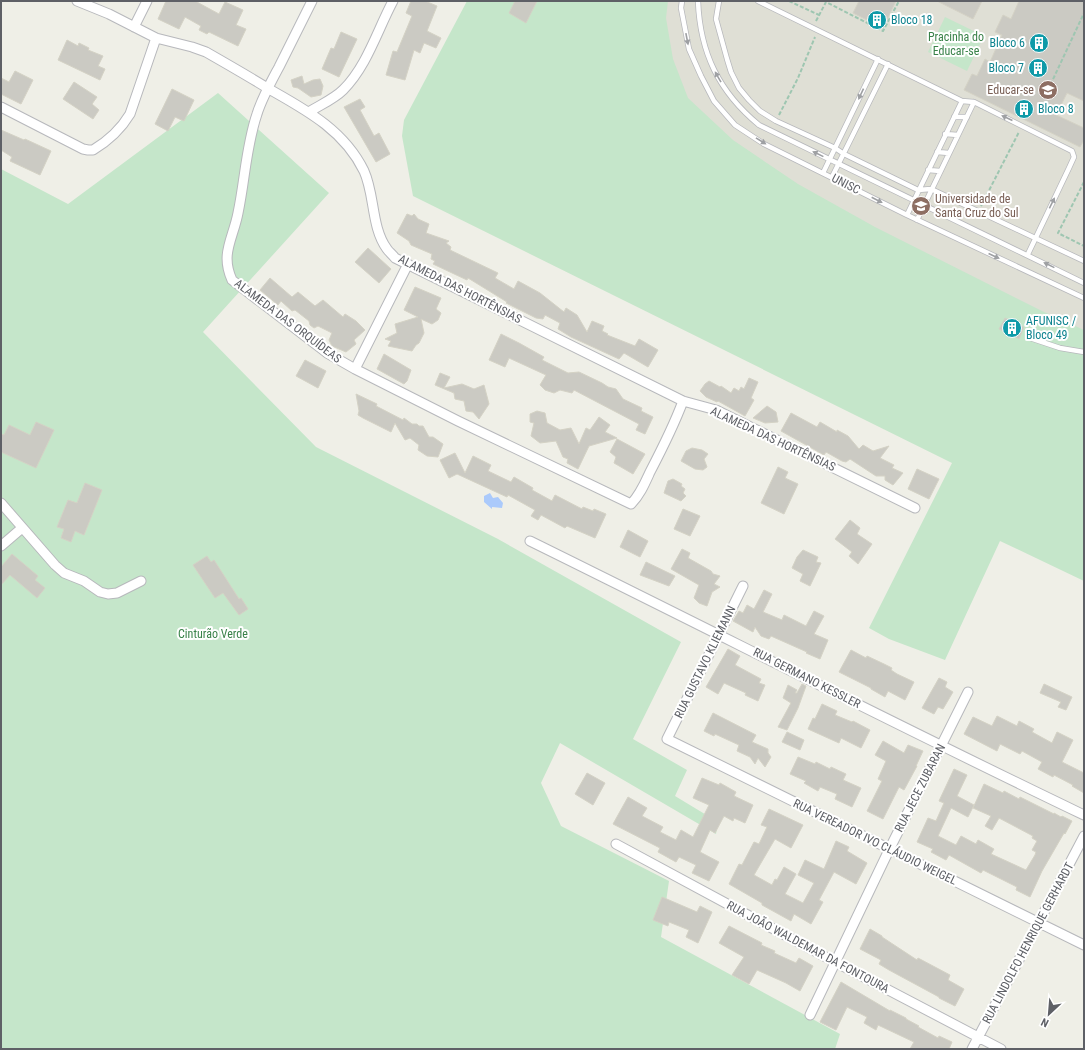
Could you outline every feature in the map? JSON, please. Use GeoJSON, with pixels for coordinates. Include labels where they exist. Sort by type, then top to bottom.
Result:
{"type":"FeatureCollection","features":[{"type":"Feature","properties":{"kind":"street","name":"ALAMEDA DAS HORTÊNSIAS"},"geometry":{"type":"LineString","coordinates":[[76,1],[109,14],[156,38],[206,52],[309,112],[329,127],[356,158],[363,170],[370,186],[378,231],[387,249],[395,258],[683,401],[716,410],[915,508]]}},
{"type":"Feature","properties":{"kind":"street"},"geometry":{"type":"LineString","coordinates":[[134,27],[147,1]]}},
{"type":"Feature","properties":{"kind":"street","name":"ALAMEDA DAS ORQUÍDEAS"},"geometry":{"type":"LineString","coordinates":[[312,1],[268,88],[257,112],[251,132],[240,202],[235,227],[226,258],[228,271],[232,280],[327,352],[355,369],[631,504],[640,492],[656,462],[678,416],[683,401]]}},
{"type":"Feature","properties":{"kind":"street"},"geometry":{"type":"LineString","coordinates":[[309,112],[342,91],[353,79],[362,67],[393,1]]}},
{"type":"Feature","properties":{"kind":"street"},"geometry":{"type":"LineString","coordinates":[[1,107],[83,149],[93,150],[117,131],[130,114],[156,38]]}},
{"type":"Feature","properties":{"kind":"street"},"geometry":{"type":"LineString","coordinates":[[355,369],[408,264]]}},
{"type":"Feature","properties":{"kind":"street"},"geometry":{"type":"LineString","coordinates":[[1,503],[55,565],[64,573],[84,581],[100,592],[108,594],[117,593],[141,581]]}},
{"type":"Feature","properties":{"kind":"street"},"geometry":{"type":"LineString","coordinates":[[1,546],[22,528]]}},
{"type":"Feature","properties":{"kind":"street","name":"RUA GERMANO KESSLER"},"geometry":{"type":"LineString","coordinates":[[530,541],[941,746],[1084,815]]}},
{"type":"Feature","properties":{"kind":"street","name":"RUA GUSTAVO KLIEMANN"},"geometry":{"type":"LineString","coordinates":[[666,739],[743,586]]}},
{"type":"Feature","properties":{"kind":"street","name":"RUA JECE ZUBARAN"},"geometry":{"type":"LineString","coordinates":[[810,1014],[889,850],[968,692]]}},
{"type":"Feature","properties":{"kind":"street","name":"RUA VEREADOR IVO CLÁUDIO WEIGEL"},"geometry":{"type":"LineString","coordinates":[[666,739],[1084,945]]}},
{"type":"Feature","properties":{"kind":"street","name":"RUA LINDOLFO HENRIQUE GERHARDT"},"geometry":{"type":"LineString","coordinates":[[972,1049],[1084,836]]}},
{"type":"Feature","properties":{"kind":"street","name":"RUA JOÃO WALDEMAR DA FONTOURA"},"geometry":{"type":"LineString","coordinates":[[616,844],[835,962],[1001,1049]]}},
{"type":"Feature","properties":{"kind":"lane","name":"UNISC"},"geometry":{"type":"LineString","coordinates":[[682,1],[681,8],[689,49],[714,101],[735,125],[759,140],[906,215],[1083,297]]}},
{"type":"Feature","properties":{"kind":"lane","name":"UNISC"},"geometry":{"type":"LineString","coordinates":[[698,1],[698,15],[713,70],[726,92],[744,113],[759,125],[1084,282]]}},
{"type":"Feature","properties":{"kind":"lane"},"geometry":{"type":"LineString","coordinates":[[718,1],[716,19],[731,72],[739,88],[760,111],[776,121],[835,148],[844,154],[918,190],[931,189],[1084,261]]}},
{"type":"Feature","properties":{"kind":"lane"},"geometry":{"type":"LineString","coordinates":[[758,1],[962,100],[974,102],[1072,151],[1074,157],[1028,254]]}},
{"type":"Feature","properties":{"kind":"lane"},"geometry":{"type":"LineString","coordinates":[[823,173],[878,59]]}},
{"type":"Feature","properties":{"kind":"lane"},"geometry":{"type":"LineString","coordinates":[[832,177],[888,64]]}},
{"type":"Feature","properties":{"kind":"lane"},"geometry":{"type":"LineString","coordinates":[[906,215],[962,100]]}},
{"type":"Feature","properties":{"kind":"lane"},"geometry":{"type":"LineString","coordinates":[[917,220],[948,153],[974,102]]}},
{"type":"Feature","properties":{"kind":"lane"},"geometry":{"type":"LineString","coordinates":[[954,117],[966,117]]}},
{"type":"Feature","properties":{"kind":"lane"},"geometry":{"type":"LineString","coordinates":[[945,134],[958,135]]}},
{"type":"Feature","properties":{"kind":"lane"},"geometry":{"type":"LineString","coordinates":[[937,152],[948,153]]}},
{"type":"Feature","properties":{"kind":"lane"},"geometry":{"type":"LineString","coordinates":[[928,170],[940,171]]}},
{"type":"Feature","properties":{"kind":"lane"},"geometry":{"type":"LineString","coordinates":[[1030,338],[1060,348],[1084,352]]}},
{"type":"Feature","properties":{"kind":"path"},"geometry":{"type":"LineString","coordinates":[[789,1],[819,16]]}},
{"type":"Feature","properties":{"kind":"path"},"geometry":{"type":"LineString","coordinates":[[813,28],[826,2],[883,31],[899,1]]}},
{"type":"Feature","properties":{"kind":"path"},"geometry":{"type":"LineString","coordinates":[[1048,90],[1084,13]]}},
{"type":"Feature","properties":{"kind":"path"},"geometry":{"type":"LineString","coordinates":[[776,121],[798,78],[818,30]]}},
{"type":"Feature","properties":{"kind":"path"},"geometry":{"type":"LineString","coordinates":[[979,211],[1022,125]]}},
{"type":"Feature","properties":{"kind":"path"},"geometry":{"type":"LineString","coordinates":[[1084,182],[1058,233],[1084,246]]}},
{"type":"Feature","properties":{"kind":"shaded area","name":"Universidade de Santa Cruz do Sul"},"geometry":{"type":"Polygon","coordinates":[[[480,1],[1084,1],[1084,425],[480,1]]]}},
{"type":"Feature","properties":{"kind":"green space"},"geometry":{"type":"Polygon","coordinates":[[[467,1],[668,1],[666,18],[673,59],[688,98],[733,140],[798,184],[875,227],[1042,311],[1084,330],[1084,581],[1000,541],[945,660],[889,639],[869,628],[952,463],[413,196],[402,136],[404,120],[467,1]]]}},
{"type":"Feature","properties":{"kind":"green space","name":"Pracinha do Educar-se"},"geometry":{"type":"Polygon","coordinates":[[[945,17],[984,36],[967,71],[928,52],[945,17]]]}},
{"type":"Feature","properties":{"kind":"green space","name":"Cinturão Verde"},"geometry":{"type":"Polygon","coordinates":[[[218,93],[329,193],[203,332],[316,447],[498,539],[681,642],[633,739],[687,770],[675,796],[718,822],[716,834],[560,743],[541,783],[561,826],[669,881],[661,937],[840,1034],[835,1049],[1,1049],[1,169],[68,204],[218,93]]]}},
{"type":"Feature","properties":{"kind":"water"},"geometry":{"type":"Polygon","coordinates":[[[490,493],[493,498],[498,497],[503,503],[502,508],[492,507],[492,509],[484,502],[484,496],[490,493]]]}},
{"type":"Feature","properties":{"kind":"building"},"geometry":{"type":"Polygon","coordinates":[[[166,1],[195,1],[219,14],[225,2],[243,10],[236,25],[246,29],[238,46],[209,32],[207,34],[199,30],[201,26],[185,17],[179,29],[158,19],[166,1]]]}},
{"type":"Feature","properties":{"kind":"building"},"geometry":{"type":"Polygon","coordinates":[[[411,1],[425,1],[437,6],[427,31],[441,38],[436,48],[424,43],[420,53],[414,50],[405,80],[386,75],[393,51],[397,52],[412,16],[406,13],[411,1]]]}},
{"type":"Feature","properties":{"kind":"building"},"geometry":{"type":"Polygon","coordinates":[[[515,1],[537,1],[526,23],[509,13],[515,1]]]}},
{"type":"Feature","properties":{"kind":"building","name":"Bloco 18"},"geometry":{"type":"Polygon","coordinates":[[[859,1],[896,1],[883,28],[853,13],[859,1]]]}},
{"type":"Feature","properties":{"kind":"building"},"geometry":{"type":"Polygon","coordinates":[[[937,1],[982,1],[973,19],[937,1]]]}},
{"type":"Feature","properties":{"kind":"building"},"geometry":{"type":"Polygon","coordinates":[[[1019,1],[1084,1],[1084,101],[1067,93],[1056,115],[1084,128],[1084,140],[1080,147],[964,90],[972,74],[977,76],[985,59],[990,62],[1002,35],[995,32],[1003,15],[1011,19],[1019,1]]]}},
{"type":"Feature","properties":{"kind":"building"},"geometry":{"type":"Polygon","coordinates":[[[341,32],[357,39],[339,77],[322,69],[331,48],[334,49],[341,32]]]}},
{"type":"Feature","properties":{"kind":"building"},"geometry":{"type":"Polygon","coordinates":[[[67,40],[78,46],[79,43],[89,48],[88,50],[103,56],[98,66],[105,69],[100,80],[58,60],[67,40]]]}},
{"type":"Feature","properties":{"kind":"building"},"geometry":{"type":"Polygon","coordinates":[[[15,71],[33,80],[21,104],[1,94],[1,78],[9,82],[15,71]]]}},
{"type":"Feature","properties":{"kind":"building"},"geometry":{"type":"Polygon","coordinates":[[[302,76],[304,84],[320,79],[323,86],[321,95],[311,97],[298,88],[293,87],[291,80],[302,76]]]}},
{"type":"Feature","properties":{"kind":"building"},"geometry":{"type":"Polygon","coordinates":[[[74,82],[97,97],[92,104],[99,110],[93,119],[63,99],[74,82]]]}},
{"type":"Feature","properties":{"kind":"building"},"geometry":{"type":"Polygon","coordinates":[[[172,89],[194,100],[184,121],[175,117],[168,131],[155,124],[172,89]]]}},
{"type":"Feature","properties":{"kind":"building"},"geometry":{"type":"Polygon","coordinates":[[[360,99],[365,107],[360,110],[374,136],[379,133],[390,154],[376,162],[344,107],[360,99]]]}},
{"type":"Feature","properties":{"kind":"building"},"geometry":{"type":"Polygon","coordinates":[[[1,130],[51,151],[40,175],[10,161],[12,157],[1,150],[1,130]]]}},
{"type":"Feature","properties":{"kind":"building"},"geometry":{"type":"Polygon","coordinates":[[[407,214],[412,216],[414,214],[418,219],[429,224],[426,233],[449,241],[446,243],[451,247],[450,250],[498,273],[495,278],[514,289],[518,281],[540,293],[564,312],[566,308],[577,315],[587,332],[592,321],[604,326],[602,331],[608,334],[607,335],[635,346],[639,339],[658,350],[648,367],[624,353],[619,359],[571,337],[558,329],[560,323],[545,315],[543,319],[536,318],[506,303],[507,302],[468,278],[467,280],[433,264],[435,261],[431,259],[432,254],[411,245],[409,241],[397,233],[407,214]]]}},
{"type":"Feature","properties":{"kind":"building"},"geometry":{"type":"Polygon","coordinates":[[[368,248],[391,269],[379,283],[355,262],[368,248]]]}},
{"type":"Feature","properties":{"kind":"building"},"geometry":{"type":"Polygon","coordinates":[[[270,278],[292,297],[298,292],[315,306],[323,300],[343,317],[345,314],[356,321],[365,330],[354,340],[356,344],[346,352],[332,346],[329,340],[332,333],[318,326],[314,328],[310,325],[309,321],[295,310],[292,311],[281,301],[278,305],[260,290],[270,278]]]}},
{"type":"Feature","properties":{"kind":"building"},"geometry":{"type":"Polygon","coordinates":[[[415,287],[441,298],[436,309],[441,313],[438,320],[432,324],[421,319],[424,333],[419,343],[412,351],[388,346],[391,341],[385,339],[397,333],[395,324],[418,317],[404,310],[415,287]]]}},
{"type":"Feature","properties":{"kind":"building","name":"AFUNISC / Bloco 49"},"geometry":{"type":"Polygon","coordinates":[[[1005,318],[1024,327],[1019,339],[999,329],[1005,318]]]}},
{"type":"Feature","properties":{"kind":"building"},"geometry":{"type":"Polygon","coordinates":[[[501,334],[544,357],[542,360],[568,373],[579,372],[608,387],[616,389],[623,399],[642,408],[641,411],[653,417],[645,434],[636,430],[639,424],[574,390],[572,393],[560,390],[554,393],[545,390],[540,385],[546,375],[509,358],[505,367],[489,360],[501,334]]]}},
{"type":"Feature","properties":{"kind":"building"},"geometry":{"type":"Polygon","coordinates":[[[384,354],[411,370],[407,381],[404,384],[377,369],[384,354]]]}},
{"type":"Feature","properties":{"kind":"building"},"geometry":{"type":"Polygon","coordinates":[[[305,360],[326,371],[318,388],[296,376],[305,360]]]}},
{"type":"Feature","properties":{"kind":"building"},"geometry":{"type":"Polygon","coordinates":[[[440,373],[450,377],[444,388],[462,384],[474,389],[484,385],[489,404],[479,419],[473,412],[466,411],[464,401],[455,399],[454,393],[435,385],[440,373]]]}},
{"type":"Feature","properties":{"kind":"building"},"geometry":{"type":"Polygon","coordinates":[[[749,378],[758,382],[751,398],[754,400],[745,416],[718,401],[717,402],[706,397],[700,391],[709,381],[720,387],[721,386],[731,393],[734,388],[739,391],[741,387],[744,389],[749,378]]]}},
{"type":"Feature","properties":{"kind":"building"},"geometry":{"type":"Polygon","coordinates":[[[356,394],[377,404],[376,406],[403,420],[404,418],[412,424],[423,426],[429,437],[433,437],[443,444],[438,457],[427,456],[418,450],[419,445],[410,438],[405,440],[395,423],[391,432],[358,415],[359,411],[356,394]]]}},
{"type":"Feature","properties":{"kind":"building"},"geometry":{"type":"Polygon","coordinates":[[[767,406],[776,412],[778,422],[765,423],[753,418],[767,406]]]}},
{"type":"Feature","properties":{"kind":"building"},"geometry":{"type":"Polygon","coordinates":[[[537,411],[545,413],[547,423],[560,430],[571,428],[579,444],[586,428],[590,430],[599,417],[610,425],[605,432],[617,438],[589,446],[578,469],[567,463],[568,459],[563,457],[556,441],[540,443],[531,436],[534,423],[530,422],[530,414],[537,411]]]}},
{"type":"Feature","properties":{"kind":"building"},"geometry":{"type":"Polygon","coordinates":[[[791,413],[817,427],[820,422],[837,432],[837,430],[848,436],[859,449],[863,445],[873,451],[889,446],[880,458],[894,465],[892,468],[903,473],[893,485],[885,480],[885,476],[876,476],[850,459],[846,462],[826,452],[824,455],[781,431],[791,413]]]}},
{"type":"Feature","properties":{"kind":"building"},"geometry":{"type":"Polygon","coordinates":[[[36,422],[54,430],[36,468],[1,452],[1,434],[4,435],[9,425],[30,435],[36,422]]]}},
{"type":"Feature","properties":{"kind":"building"},"geometry":{"type":"Polygon","coordinates":[[[617,439],[645,454],[633,474],[614,463],[616,457],[610,452],[617,439]]]}},
{"type":"Feature","properties":{"kind":"building"},"geometry":{"type":"Polygon","coordinates":[[[692,448],[702,450],[708,454],[704,459],[707,467],[703,470],[695,469],[681,461],[686,451],[692,448]]]}},
{"type":"Feature","properties":{"kind":"building"},"geometry":{"type":"Polygon","coordinates":[[[455,453],[465,473],[473,456],[491,465],[488,471],[511,482],[514,477],[533,488],[532,490],[552,501],[555,495],[582,509],[583,507],[593,511],[594,509],[606,514],[595,538],[567,526],[565,528],[541,515],[538,520],[531,516],[535,510],[508,495],[507,497],[457,474],[449,478],[440,460],[455,453]]]}},
{"type":"Feature","properties":{"kind":"building"},"geometry":{"type":"Polygon","coordinates":[[[778,467],[788,472],[785,478],[798,484],[784,514],[761,503],[778,467]]]}},
{"type":"Feature","properties":{"kind":"building"},"geometry":{"type":"Polygon","coordinates":[[[917,469],[939,479],[929,499],[908,489],[917,469]]]}},
{"type":"Feature","properties":{"kind":"building"},"geometry":{"type":"Polygon","coordinates":[[[673,479],[682,484],[681,486],[685,489],[683,493],[686,496],[681,501],[664,493],[668,481],[673,479]]]}},
{"type":"Feature","properties":{"kind":"building"},"geometry":{"type":"Polygon","coordinates":[[[85,483],[102,490],[84,535],[75,531],[71,542],[61,538],[64,529],[57,527],[68,500],[77,503],[85,483]]]}},
{"type":"Feature","properties":{"kind":"building"},"geometry":{"type":"Polygon","coordinates":[[[683,509],[700,516],[690,536],[674,529],[683,509]]]}},
{"type":"Feature","properties":{"kind":"building"},"geometry":{"type":"Polygon","coordinates":[[[850,520],[860,528],[857,534],[872,544],[858,564],[849,556],[852,552],[835,539],[850,520]]]}},
{"type":"Feature","properties":{"kind":"building"},"geometry":{"type":"Polygon","coordinates":[[[628,530],[648,541],[640,557],[620,547],[628,530]]]}},
{"type":"Feature","properties":{"kind":"building"},"geometry":{"type":"Polygon","coordinates":[[[682,549],[690,553],[688,558],[711,571],[713,574],[720,576],[714,584],[720,587],[712,592],[707,606],[699,603],[694,598],[699,585],[671,569],[682,549]]]}},
{"type":"Feature","properties":{"kind":"building"},"geometry":{"type":"Polygon","coordinates":[[[803,550],[818,557],[816,562],[821,563],[810,586],[800,581],[803,574],[792,568],[797,557],[803,550]]]}},
{"type":"Feature","properties":{"kind":"building"},"geometry":{"type":"Polygon","coordinates":[[[12,554],[38,576],[35,580],[45,588],[37,598],[10,575],[1,585],[1,567],[12,554]]]}},
{"type":"Feature","properties":{"kind":"building"},"geometry":{"type":"Polygon","coordinates":[[[207,556],[211,562],[214,560],[239,599],[241,598],[248,609],[239,615],[223,593],[215,598],[193,565],[207,556]]]}},
{"type":"Feature","properties":{"kind":"building"},"geometry":{"type":"Polygon","coordinates":[[[646,562],[675,576],[669,586],[640,575],[646,562]]]}},
{"type":"Feature","properties":{"kind":"building"},"geometry":{"type":"Polygon","coordinates":[[[764,590],[772,594],[763,612],[782,620],[784,615],[806,626],[814,611],[824,616],[814,634],[828,640],[820,659],[771,636],[769,639],[761,636],[755,627],[753,632],[733,621],[739,611],[743,613],[747,605],[754,609],[764,590]]]}},
{"type":"Feature","properties":{"kind":"building"},"geometry":{"type":"Polygon","coordinates":[[[728,649],[740,656],[735,665],[761,679],[759,683],[765,685],[758,701],[745,695],[746,693],[724,683],[718,694],[706,687],[728,649]]]}},
{"type":"Feature","properties":{"kind":"building"},"geometry":{"type":"Polygon","coordinates":[[[851,650],[866,658],[867,656],[892,668],[891,670],[897,674],[914,682],[905,700],[888,691],[885,697],[871,688],[839,672],[851,650]]]}},
{"type":"Feature","properties":{"kind":"building"},"geometry":{"type":"Polygon","coordinates":[[[939,678],[947,682],[945,687],[953,692],[943,709],[938,707],[934,714],[922,708],[939,678]]]}},
{"type":"Feature","properties":{"kind":"building"},"geometry":{"type":"Polygon","coordinates":[[[802,684],[806,686],[798,708],[787,730],[778,727],[791,703],[783,698],[788,685],[797,690],[795,693],[797,693],[802,684]]]}},
{"type":"Feature","properties":{"kind":"building"},"geometry":{"type":"Polygon","coordinates":[[[1044,684],[1072,697],[1066,710],[1058,707],[1061,702],[1040,693],[1044,684]]]}},
{"type":"Feature","properties":{"kind":"building"},"geometry":{"type":"Polygon","coordinates":[[[822,704],[837,711],[835,715],[852,722],[853,721],[870,730],[861,748],[841,738],[839,743],[808,729],[813,718],[815,719],[822,704]]]}},
{"type":"Feature","properties":{"kind":"building"},"geometry":{"type":"Polygon","coordinates":[[[713,713],[756,735],[752,742],[768,749],[768,753],[771,757],[765,767],[758,758],[755,764],[750,757],[737,751],[739,745],[715,734],[714,736],[704,731],[713,713]]]}},
{"type":"Feature","properties":{"kind":"building"},"geometry":{"type":"Polygon","coordinates":[[[997,716],[1017,726],[1019,721],[1034,729],[1032,732],[1052,743],[1057,732],[1073,740],[1062,762],[1084,773],[1084,793],[1072,786],[1073,785],[1054,775],[1053,777],[1038,769],[1042,762],[1022,751],[1020,754],[1000,744],[997,751],[964,734],[973,717],[992,726],[997,716]]]}},
{"type":"Feature","properties":{"kind":"building"},"geometry":{"type":"Polygon","coordinates":[[[787,732],[804,740],[800,750],[782,742],[787,732]]]}},
{"type":"Feature","properties":{"kind":"building"},"geometry":{"type":"Polygon","coordinates":[[[883,741],[904,753],[908,745],[923,751],[904,790],[899,787],[883,819],[867,811],[882,781],[878,779],[886,761],[875,755],[883,741]]]}},
{"type":"Feature","properties":{"kind":"building"},"geometry":{"type":"Polygon","coordinates":[[[798,757],[815,764],[816,762],[830,769],[831,767],[846,774],[843,780],[861,788],[852,807],[835,799],[837,794],[820,787],[818,791],[804,783],[806,781],[790,774],[798,757]]]}},
{"type":"Feature","properties":{"kind":"building"},"geometry":{"type":"Polygon","coordinates":[[[954,769],[967,775],[957,796],[974,805],[968,817],[951,808],[938,836],[956,845],[961,836],[976,844],[978,840],[994,849],[991,854],[1026,870],[1035,855],[1036,852],[1032,850],[1037,841],[1032,838],[1033,836],[999,818],[992,830],[985,826],[991,816],[973,808],[984,784],[1003,793],[1004,791],[1019,799],[1020,797],[1072,821],[1042,871],[1030,897],[1016,890],[1017,887],[983,870],[981,873],[949,855],[946,860],[931,852],[933,849],[917,842],[928,818],[936,821],[944,803],[939,801],[954,769]]]}},
{"type":"Feature","properties":{"kind":"building"},"geometry":{"type":"Polygon","coordinates":[[[587,773],[605,783],[593,805],[575,794],[587,773]]]}},
{"type":"Feature","properties":{"kind":"building"},"geometry":{"type":"Polygon","coordinates":[[[702,778],[719,785],[720,783],[736,792],[734,796],[753,805],[745,823],[734,818],[733,821],[724,816],[715,833],[710,830],[700,852],[719,862],[709,881],[692,873],[696,865],[679,857],[676,862],[658,852],[660,848],[613,824],[628,797],[647,808],[642,816],[663,827],[660,832],[676,840],[681,830],[693,837],[709,805],[693,798],[702,778]]]}},
{"type":"Feature","properties":{"kind":"building"},"geometry":{"type":"Polygon","coordinates":[[[769,809],[803,825],[791,848],[775,839],[754,875],[772,885],[775,879],[777,880],[784,867],[796,874],[785,894],[803,903],[814,883],[798,875],[805,860],[824,869],[836,841],[849,847],[847,851],[867,863],[856,884],[834,872],[819,900],[823,902],[811,924],[794,914],[791,921],[729,884],[739,864],[742,865],[754,842],[759,844],[767,827],[761,825],[769,809]]]}},
{"type":"Feature","properties":{"kind":"building"},"geometry":{"type":"Polygon","coordinates":[[[662,897],[697,912],[700,906],[712,912],[698,943],[686,937],[689,930],[669,922],[668,926],[653,920],[662,897]]]}},
{"type":"Feature","properties":{"kind":"building"},"geometry":{"type":"Polygon","coordinates":[[[729,926],[762,943],[761,945],[775,951],[774,953],[796,963],[799,958],[813,966],[800,991],[757,970],[749,984],[732,975],[744,957],[719,943],[729,926]]]}},
{"type":"Feature","properties":{"kind":"building"},"geometry":{"type":"Polygon","coordinates":[[[870,929],[917,960],[918,958],[950,975],[948,980],[964,989],[955,1006],[879,964],[881,960],[860,949],[870,929]]]}},
{"type":"Feature","properties":{"kind":"building"},"geometry":{"type":"Polygon","coordinates":[[[841,982],[890,1011],[906,1018],[919,1026],[918,1027],[938,1038],[939,1036],[952,1042],[949,1049],[910,1049],[914,1042],[878,1025],[876,1030],[864,1023],[867,1017],[847,1007],[836,1030],[820,1022],[841,982]]]}},
{"type":"Feature","properties":{"kind":"place","name":"Bloco 18"},"geometry":{"type":"Point","coordinates":[877,20]}},
{"type":"Feature","properties":{"kind":"place","name":"Bloco 6"},"geometry":{"type":"Point","coordinates":[1039,43]}},
{"type":"Feature","properties":{"kind":"place","name":"Bloco 7"},"geometry":{"type":"Point","coordinates":[1038,68]}},
{"type":"Feature","properties":{"kind":"place","name":"Educar-se"},"geometry":{"type":"Point","coordinates":[1048,90]}},
{"type":"Feature","properties":{"kind":"place","name":"Bloco 8"},"geometry":{"type":"Point","coordinates":[1024,109]}},
{"type":"Feature","properties":{"kind":"place","name":"Universidade de Santa Cruz do Sul"},"geometry":{"type":"Point","coordinates":[921,206]}},
{"type":"Feature","properties":{"kind":"place","name":"AFUNISC / Bloco 49"},"geometry":{"type":"Point","coordinates":[1012,328]}}]}
